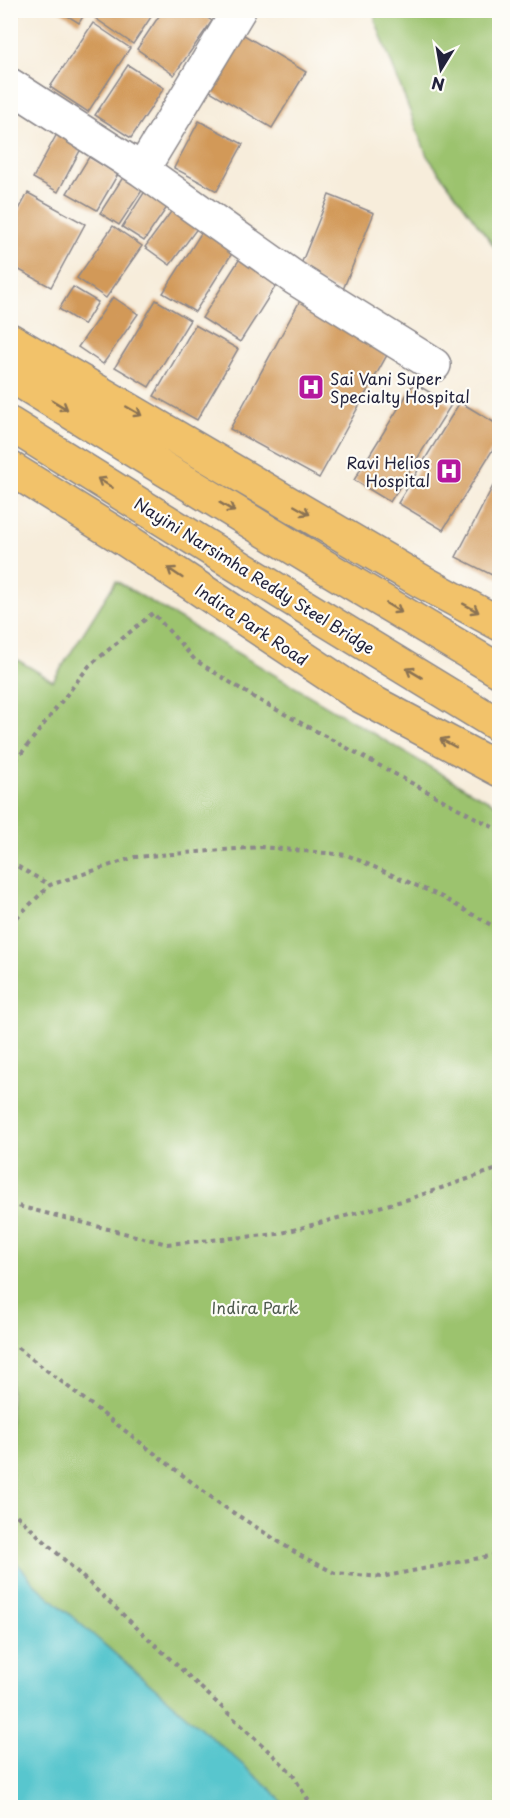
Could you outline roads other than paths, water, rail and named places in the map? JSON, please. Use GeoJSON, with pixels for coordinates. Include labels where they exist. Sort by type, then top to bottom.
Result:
{"type":"FeatureCollection","features":[{"type":"Feature","properties":{"kind":"main road"},"geometry":{"type":"LineString","coordinates":[[10,340],[422,581],[500,624]]}},
{"type":"Feature","properties":{"kind":"main road"},"geometry":{"type":"LineString","coordinates":[[10,375],[500,671]]}},
{"type":"Feature","properties":{"kind":"main road","name":"Nayini Narsimha Reddy Steel Bridge"},"geometry":{"type":"LineString","coordinates":[[10,424],[266,584],[500,726]]}},
{"type":"Feature","properties":{"kind":"main road","name":"Indira Park Road"},"geometry":{"type":"LineString","coordinates":[[10,468],[126,540],[361,696],[500,770]]}},
{"type":"Feature","properties":{"kind":"street"},"geometry":{"type":"LineString","coordinates":[[142,170],[239,10]]}},
{"type":"Feature","properties":{"kind":"street"},"geometry":{"type":"LineString","coordinates":[[10,86],[142,170],[296,279],[434,364]]}},
{"type":"Feature","properties":{"kind":"water"},"geometry":{"type":"Polygon","coordinates":[[[10,1555],[37,1586],[273,1791],[285,1807],[11,1807],[10,1555]]]}},
{"type":"Feature","properties":{"kind":"place","name":"Sai Vani Super Specialty Hospital"},"geometry":{"type":"Point","coordinates":[311,387]}},
{"type":"Feature","properties":{"kind":"place","name":"Ravi Helios Hospital"},"geometry":{"type":"Point","coordinates":[449,471]}},
{"type":"Feature","properties":{"kind":"park label","name":"Indira Park"},"geometry":{"type":"Point","coordinates":[255,1307]}}]}
